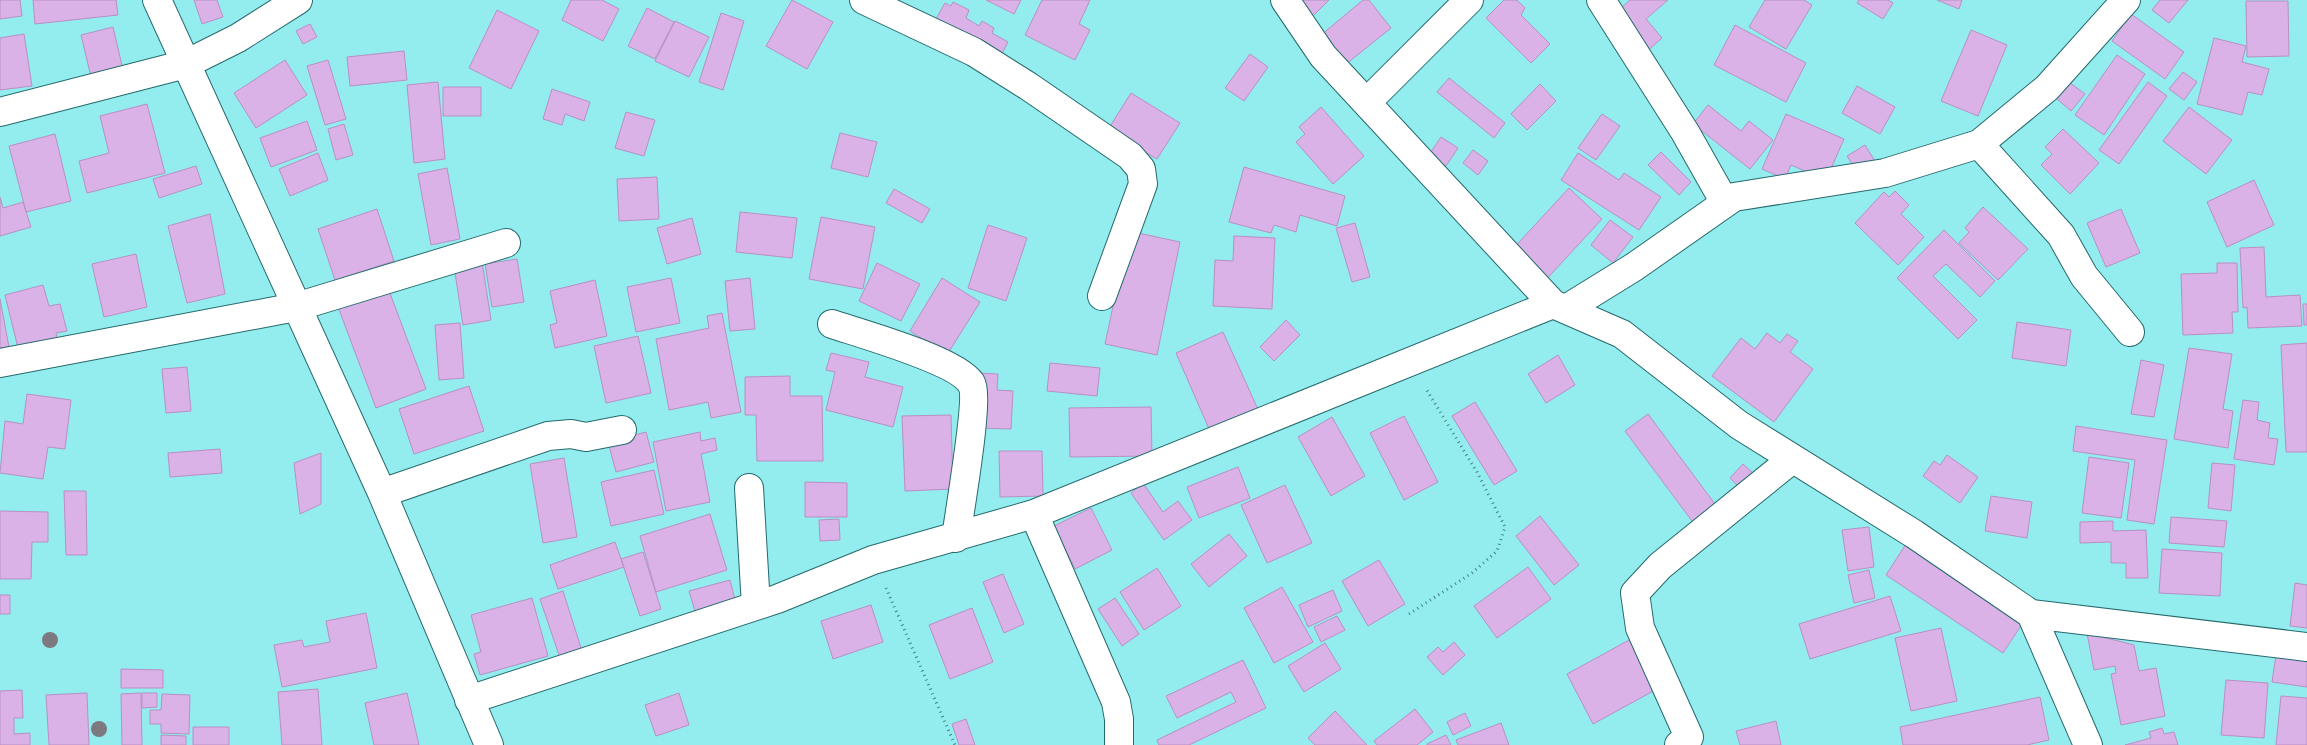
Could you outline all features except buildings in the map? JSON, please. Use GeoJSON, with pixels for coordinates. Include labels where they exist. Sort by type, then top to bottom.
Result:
{"type":"FeatureCollection","features":[{"type":"Feature","properties":{"kind":"street"},"geometry":{"type":"LineString","coordinates":[[157,0],[382,493],[488,745]]}},
{"type":"Feature","properties":{"kind":"street"},"geometry":{"type":"LineString","coordinates":[[0,112],[186,64],[238,38],[298,0]]}},
{"type":"Feature","properties":{"kind":"street"},"geometry":{"type":"LineString","coordinates":[[864,0],[974,52],[1028,86],[1130,156],[1141,169],[1143,184],[1102,296]]}},
{"type":"Feature","properties":{"kind":"street"},"geometry":{"type":"LineString","coordinates":[[1286,0],[1323,56],[1560,306],[1622,334],[1739,425],[1791,460],[1914,534],[2031,614],[2307,647]]}},
{"type":"Feature","properties":{"kind":"street"},"geometry":{"type":"LineString","coordinates":[[1367,102],[1469,0]]}},
{"type":"Feature","properties":{"kind":"street"},"geometry":{"type":"LineString","coordinates":[[1601,0],[1685,132],[1724,201]]}},
{"type":"Feature","properties":{"kind":"street"},"geometry":{"type":"LineString","coordinates":[[469,700],[756,606],[873,560],[956,538],[1034,514],[1560,306],[1634,267],[1724,201],[1734,197],[1764,190],[1886,174],[1979,144],[2047,88],[2126,0]]}},
{"type":"Feature","properties":{"kind":"street"},"geometry":{"type":"LineString","coordinates":[[1979,144],[2061,235],[2084,276],[2130,332]]}},
{"type":"Feature","properties":{"kind":"street"},"geometry":{"type":"LineString","coordinates":[[0,363],[296,307],[506,243]]}},
{"type":"Feature","properties":{"kind":"street"},"geometry":{"type":"LineString","coordinates":[[832,324],[918,354],[961,372],[972,384],[973,398],[969,445],[956,538]]}},
{"type":"Feature","properties":{"kind":"street"},"geometry":{"type":"LineString","coordinates":[[382,493],[548,436],[571,434],[586,437],[622,430]]}},
{"type":"Feature","properties":{"kind":"street"},"geometry":{"type":"LineString","coordinates":[[1687,742],[1640,628],[1635,593],[1660,566],[1791,460]]}},
{"type":"Feature","properties":{"kind":"street"},"geometry":{"type":"LineString","coordinates":[[749,488],[756,606]]}},
{"type":"Feature","properties":{"kind":"street"},"geometry":{"type":"LineString","coordinates":[[1034,514],[1116,702],[1119,719],[1119,745]]}},
{"type":"Feature","properties":{"kind":"street"},"geometry":{"type":"LineString","coordinates":[[2031,614],[2088,745]]}},
{"type":"Feature","properties":{"kind":"path"},"geometry":{"type":"LineString","coordinates":[[1409,614],[1472,573],[1497,551],[1504,527],[1477,472],[1410,364]]}},
{"type":"Feature","properties":{"kind":"path"},"geometry":{"type":"LineString","coordinates":[[873,560],[955,745]]}}]}
